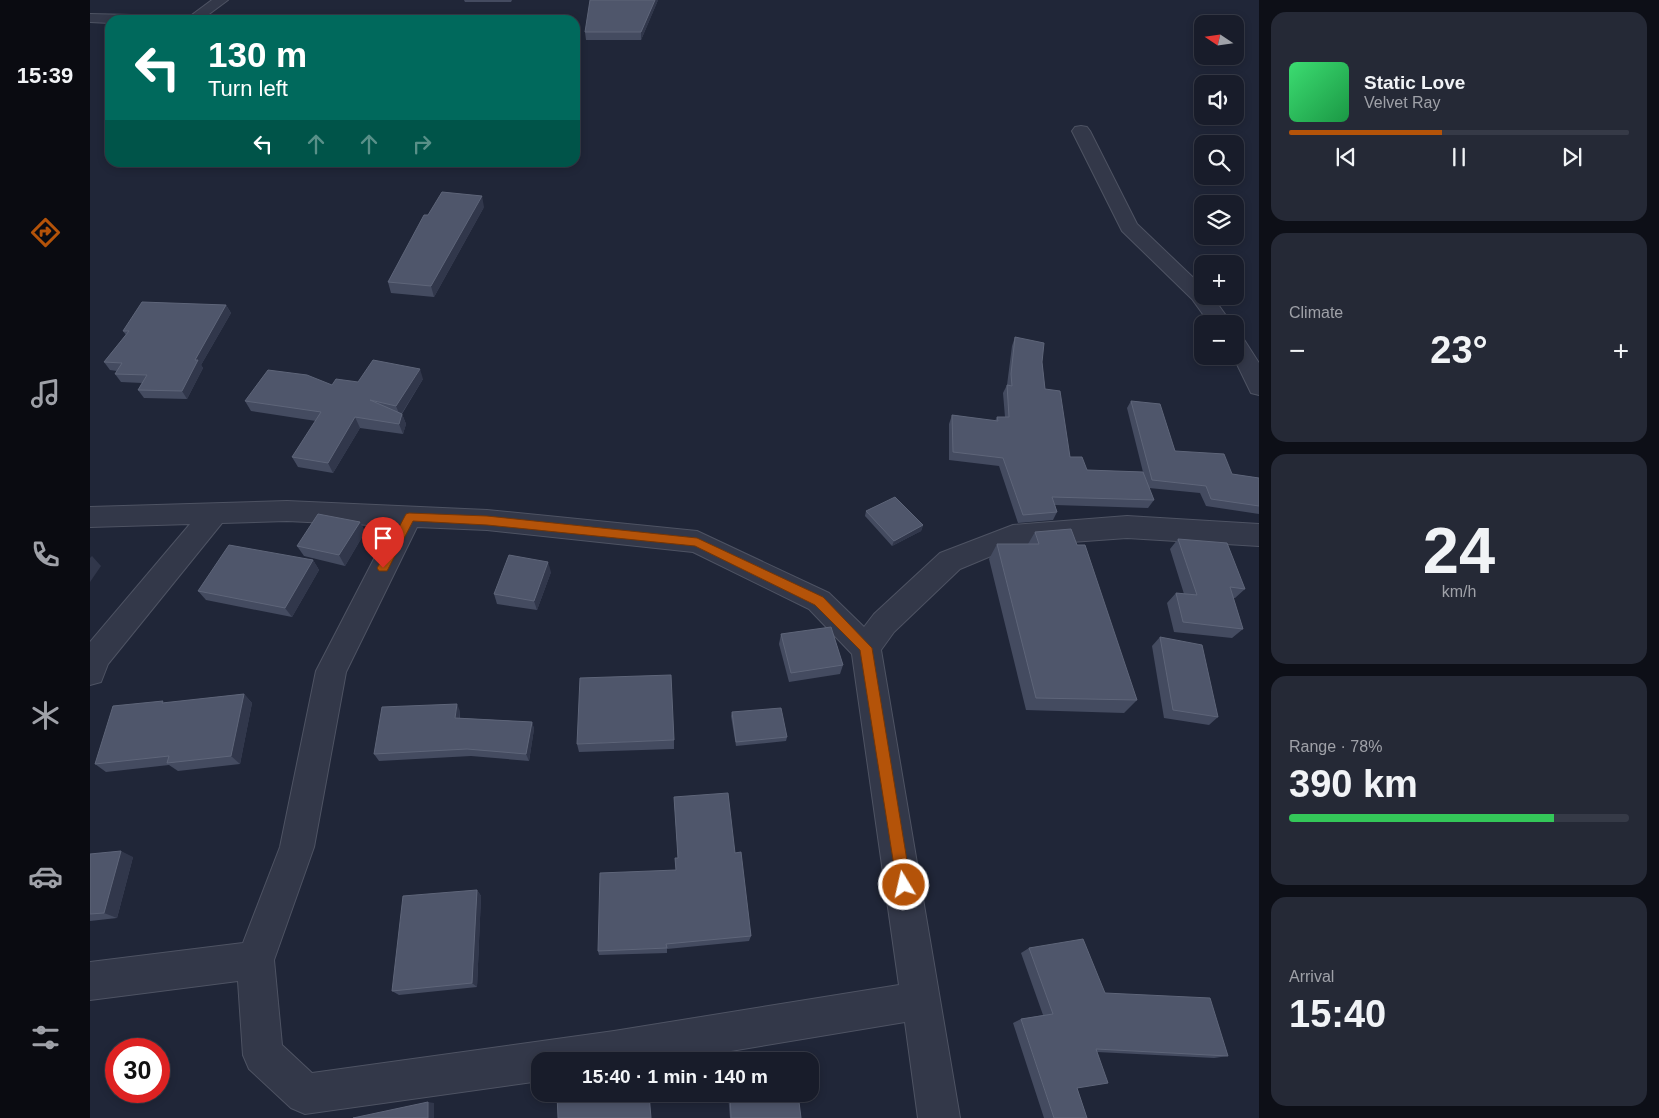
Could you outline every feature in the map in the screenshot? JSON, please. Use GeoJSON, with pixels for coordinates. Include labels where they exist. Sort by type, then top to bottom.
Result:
{"type":"FeatureCollection","features":[{"type":"Feature","properties":{"kind":"street"},"geometry":{"type":"LineString","coordinates":[[200,15],[222,0]]}},
{"type":"Feature","properties":{"kind":"street"},"geometry":{"type":"LineString","coordinates":[[90,18],[105,18]]}},
{"type":"Feature","properties":{"kind":"street"},"geometry":{"type":"LineString","coordinates":[[1082,132],[1130,228],[1199,294],[1214,315]]}},
{"type":"Feature","properties":{"kind":"street"},"geometry":{"type":"LineString","coordinates":[[1244,356],[1259,386]]}},
{"type":"Feature","properties":{"kind":"street"},"geometry":{"type":"LineString","coordinates":[[90,517],[287,511],[487,520],[697,542],[819,601],[866,648],[940,1118]]}},
{"type":"Feature","properties":{"kind":"street"},"geometry":{"type":"LineString","coordinates":[[90,672],[96,657],[215,513]]}},
{"type":"Feature","properties":{"kind":"street"},"geometry":{"type":"LineString","coordinates":[[409,517],[331,671],[297,847],[255,960],[263,1055],[305,1094],[554,1059],[922,1000]]}},
{"type":"Feature","properties":{"kind":"street"},"geometry":{"type":"LineString","coordinates":[[866,648],[884,623],[950,561],[1013,536],[1127,527],[1259,535]]}},
{"type":"Feature","properties":{"kind":"street"},"geometry":{"type":"LineString","coordinates":[[90,981],[255,960]]}},
{"type":"Feature","properties":{"kind":"building"},"geometry":{"type":"Polygon","coordinates":[[[590,0],[655,0],[641,32],[585,32],[590,0]]]}},
{"type":"Feature","properties":{"kind":"building"},"geometry":{"type":"Polygon","coordinates":[[[442,192],[482,196],[431,286],[388,282],[424,215],[428,215],[442,192]]]}},
{"type":"Feature","properties":{"kind":"building"},"geometry":{"type":"Polygon","coordinates":[[[142,302],[226,305],[195,360],[198,360],[182,391],[138,390],[147,375],[115,374],[122,363],[104,362],[129,331],[123,331],[142,302]]]}},
{"type":"Feature","properties":{"kind":"building"},"geometry":{"type":"Polygon","coordinates":[[[1015,337],[1044,343],[1042,362],[1045,389],[1060,391],[1070,457],[1082,457],[1087,470],[1143,472],[1154,500],[1052,497],[1057,512],[1023,515],[1003,458],[953,452],[952,415],[998,421],[997,417],[1009,417],[1007,385],[1012,386],[1011,374],[1015,337]]]}},
{"type":"Feature","properties":{"kind":"building"},"geometry":{"type":"Polygon","coordinates":[[[373,360],[420,369],[396,406],[370,400],[402,414],[399,424],[355,417],[328,463],[292,457],[321,412],[245,401],[268,370],[307,375],[332,385],[336,379],[358,382],[373,360]]]}},
{"type":"Feature","properties":{"kind":"building"},"geometry":{"type":"Polygon","coordinates":[[[1131,401],[1160,404],[1175,451],[1224,454],[1232,474],[1259,478],[1259,506],[1211,499],[1206,486],[1152,480],[1131,401]]]}},
{"type":"Feature","properties":{"kind":"building"},"geometry":{"type":"Polygon","coordinates":[[[895,497],[923,525],[894,541],[866,511],[895,497]]]}},
{"type":"Feature","properties":{"kind":"building"},"geometry":{"type":"Polygon","coordinates":[[[318,514],[360,522],[339,555],[297,546],[318,514]]]}},
{"type":"Feature","properties":{"kind":"building"},"geometry":{"type":"Polygon","coordinates":[[[1071,529],[1077,545],[1085,545],[1137,700],[1036,698],[997,544],[1039,544],[1035,532],[1071,529]]]}},
{"type":"Feature","properties":{"kind":"building"},"geometry":{"type":"Polygon","coordinates":[[[1178,539],[1227,543],[1245,589],[1230,587],[1243,629],[1183,622],[1176,593],[1197,595],[1178,539]]]}},
{"type":"Feature","properties":{"kind":"building"},"geometry":{"type":"Polygon","coordinates":[[[229,545],[313,560],[285,608],[198,591],[229,545]]]}},
{"type":"Feature","properties":{"kind":"building"},"geometry":{"type":"Polygon","coordinates":[[[509,555],[548,562],[534,601],[494,594],[509,555]]]}},
{"type":"Feature","properties":{"kind":"building"},"geometry":{"type":"Polygon","coordinates":[[[831,627],[843,665],[791,673],[781,634],[831,627]]]}},
{"type":"Feature","properties":{"kind":"building"},"geometry":{"type":"Polygon","coordinates":[[[1160,637],[1202,645],[1218,717],[1173,710],[1160,637]]]}},
{"type":"Feature","properties":{"kind":"building"},"geometry":{"type":"Polygon","coordinates":[[[671,675],[674,740],[577,744],[580,678],[671,675]]]}},
{"type":"Feature","properties":{"kind":"building"},"geometry":{"type":"Polygon","coordinates":[[[244,694],[231,756],[167,763],[169,756],[95,764],[113,706],[244,694]]]}},
{"type":"Feature","properties":{"kind":"building"},"geometry":{"type":"Polygon","coordinates":[[[457,704],[455,718],[532,722],[526,754],[467,749],[374,754],[382,707],[457,704]]]}},
{"type":"Feature","properties":{"kind":"building"},"geometry":{"type":"Polygon","coordinates":[[[781,708],[787,737],[736,742],[732,712],[781,708]]]}},
{"type":"Feature","properties":{"kind":"building"},"geometry":{"type":"Polygon","coordinates":[[[728,793],[735,853],[741,852],[751,936],[666,944],[667,948],[598,951],[600,873],[676,870],[675,858],[678,858],[674,797],[728,793]]]}},
{"type":"Feature","properties":{"kind":"building"},"geometry":{"type":"Polygon","coordinates":[[[121,851],[104,913],[90,914],[90,854],[121,851]]]}},
{"type":"Feature","properties":{"kind":"building"},"geometry":{"type":"Polygon","coordinates":[[[477,890],[472,983],[392,991],[403,896],[477,890]]]}},
{"type":"Feature","properties":{"kind":"building"},"geometry":{"type":"Polygon","coordinates":[[[1083,939],[1105,993],[1210,998],[1228,1056],[1096,1049],[1108,1083],[1077,1088],[1087,1118],[1054,1118],[1021,1019],[1053,1014],[1029,948],[1083,939]]]}},
{"type":"Feature","properties":{"kind":"building"},"geometry":{"type":"Polygon","coordinates":[[[428,1102],[428,1118],[353,1118],[428,1102]]]}},
{"type":"Feature","properties":{"kind":"building"},"geometry":{"type":"Polygon","coordinates":[[[557,1102],[650,1102],[651,1118],[558,1118],[557,1102]]]}},
{"type":"Feature","properties":{"kind":"building"},"geometry":{"type":"Polygon","coordinates":[[[730,1102],[799,1102],[801,1118],[731,1118],[730,1102]]]}},
{"type":"Feature","properties":{"kind":"route"},"geometry":{"type":"LineString","coordinates":[[383,568],[409,517],[487,520],[697,542],[819,601],[866,648],[904,885]]}}]}
